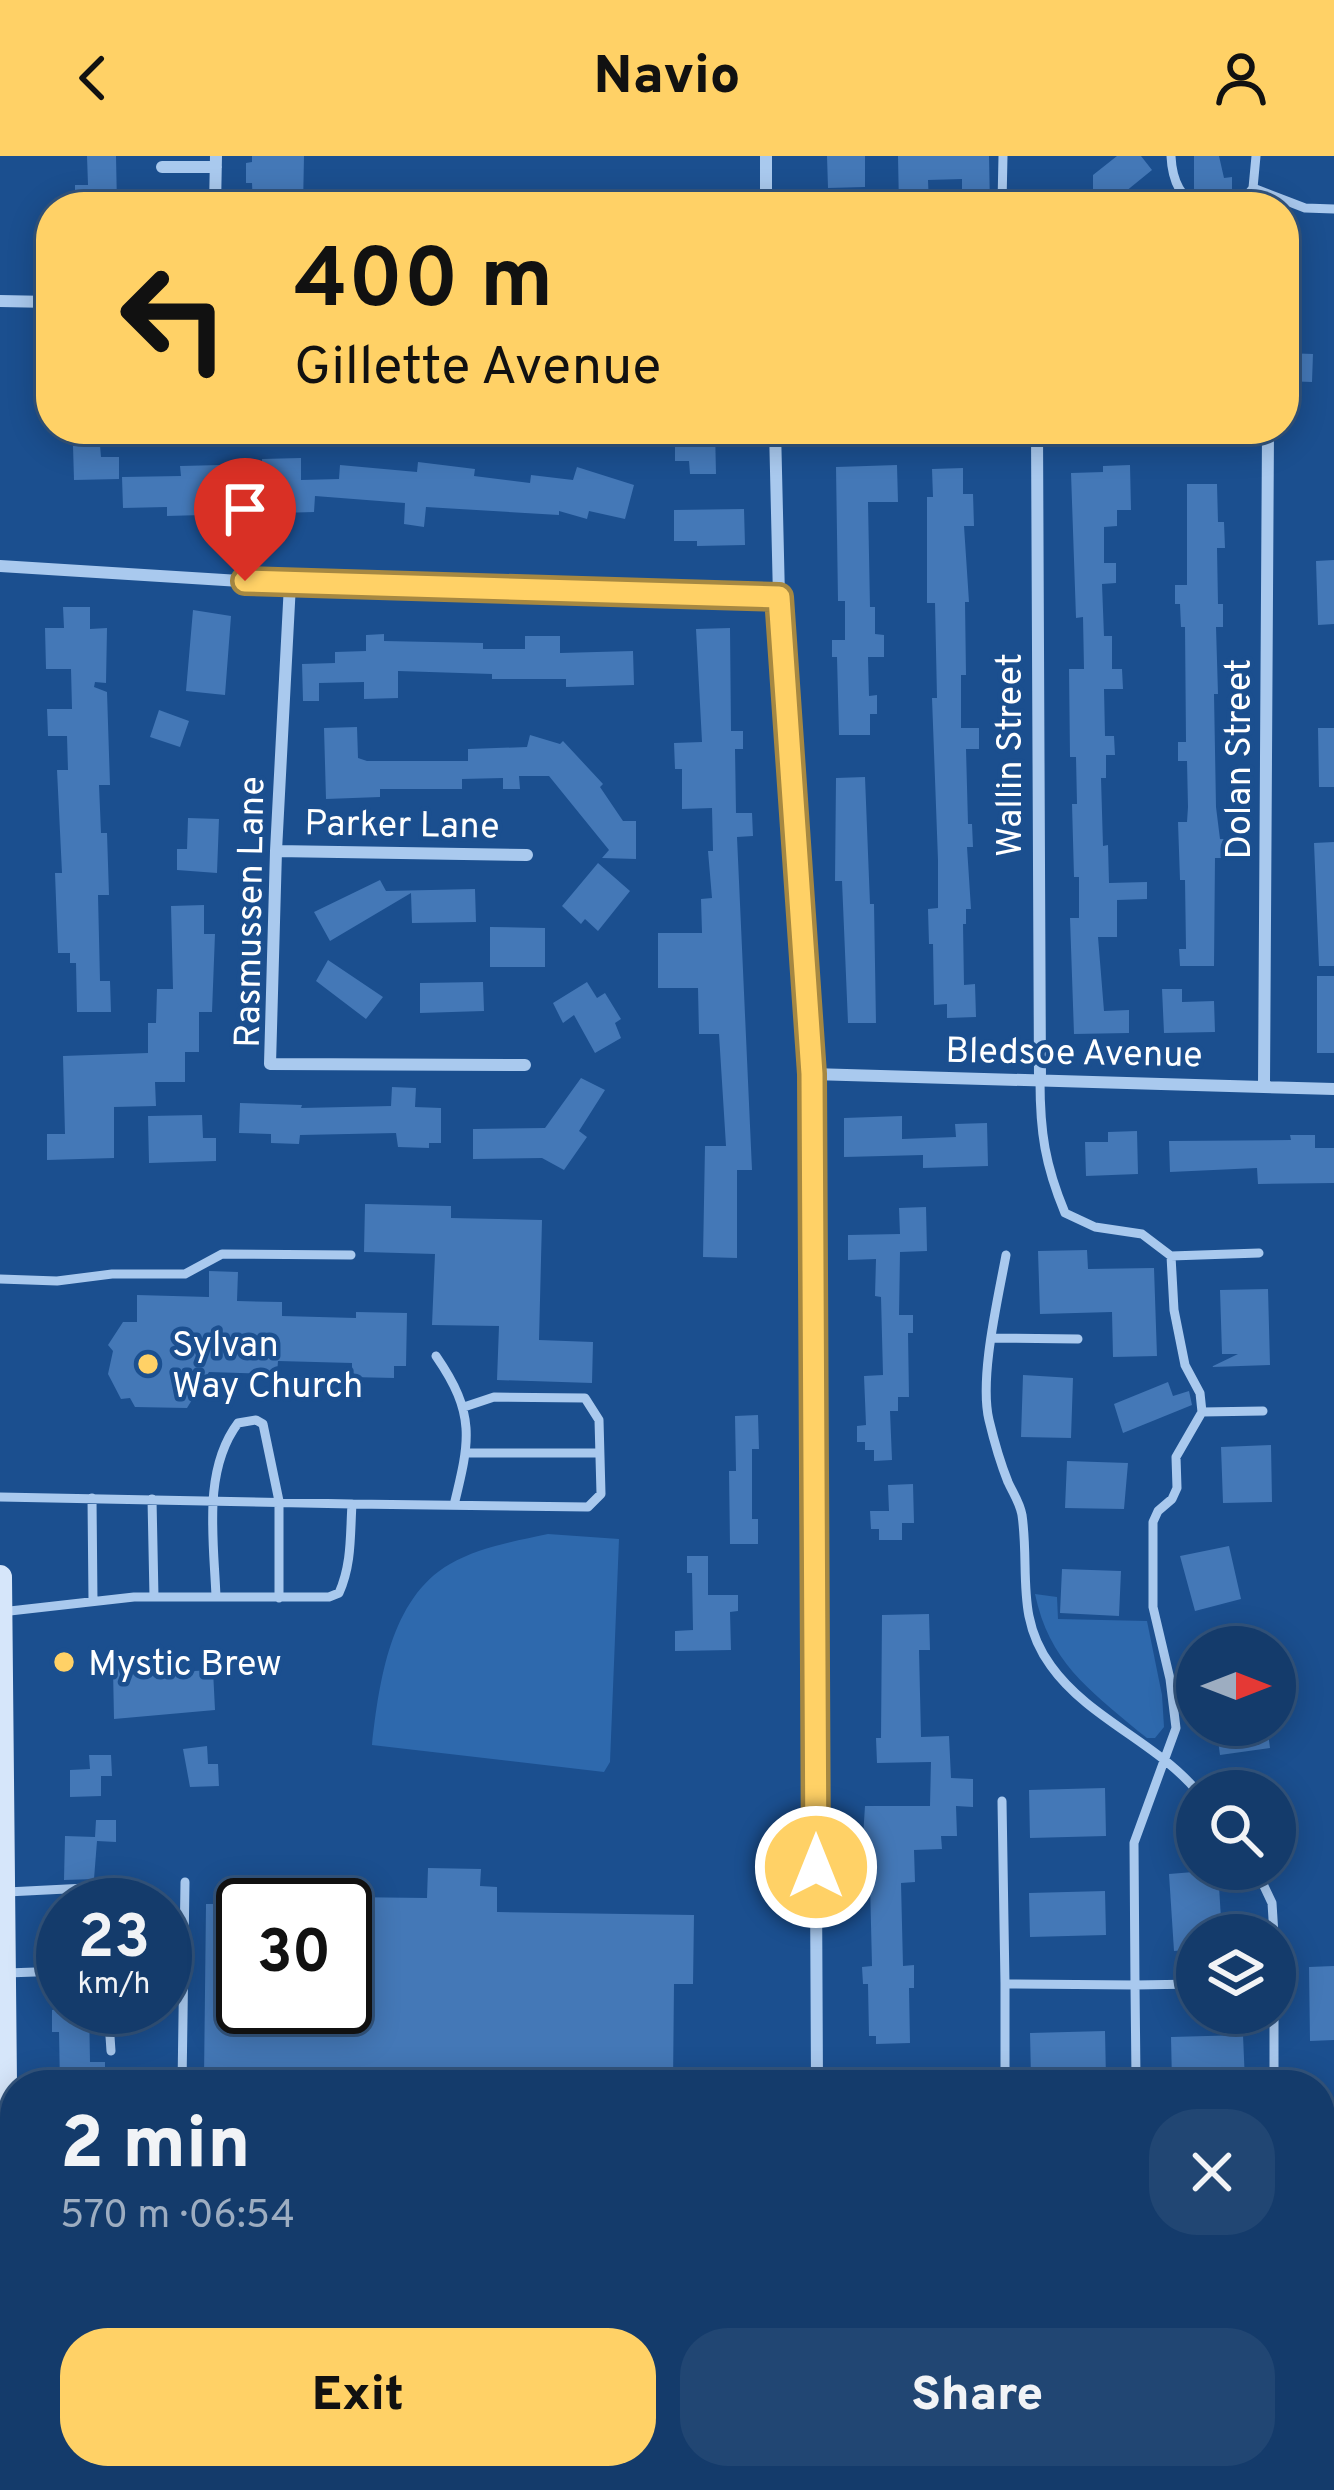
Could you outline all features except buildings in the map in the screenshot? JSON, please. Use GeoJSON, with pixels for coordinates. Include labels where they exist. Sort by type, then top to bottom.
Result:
{"type":"FeatureCollection","features":[{"type":"Feature","properties":{"kind":"main road"},"geometry":{"type":"LineString","coordinates":[[0,1577],[1,1973],[7,2070]]}},
{"type":"Feature","properties":{"kind":"street"},"geometry":{"type":"LineString","coordinates":[[766,156],[766,192]]}},
{"type":"Feature","properties":{"kind":"street"},"geometry":{"type":"LineString","coordinates":[[162,167],[216,161],[215,192]]}},
{"type":"Feature","properties":{"kind":"street"},"geometry":{"type":"LineString","coordinates":[[0,301],[36,302]]}},
{"type":"Feature","properties":{"kind":"street"},"geometry":{"type":"LineString","coordinates":[[776,444],[779,597],[812,1074],[818,2070]]}},
{"type":"Feature","properties":{"kind":"street","name":"Wallin Street"},"geometry":{"type":"LineString","coordinates":[[1037,444],[1040,1080]]}},
{"type":"Feature","properties":{"kind":"street","name":"Dolan Street"},"geometry":{"type":"LineString","coordinates":[[1264,1085],[1268,444]]}},
{"type":"Feature","properties":{"kind":"street"},"geometry":{"type":"LineString","coordinates":[[0,566],[290,584],[779,597]]}},
{"type":"Feature","properties":{"kind":"street","name":"Rasmussen Lane"},"geometry":{"type":"LineString","coordinates":[[290,584],[270,1064],[525,1066]]}},
{"type":"Feature","properties":{"kind":"street","name":"Parker Lane"},"geometry":{"type":"LineString","coordinates":[[276,851],[527,855]]}},
{"type":"Feature","properties":{"kind":"street","name":"Bledsoe Avenue"},"geometry":{"type":"LineString","coordinates":[[812,1074],[1334,1089]]}},
{"type":"Feature","properties":{"kind":"lane"},"geometry":{"type":"LineString","coordinates":[[1002,192],[1003,156]]}},
{"type":"Feature","properties":{"kind":"lane"},"geometry":{"type":"LineString","coordinates":[[1171,156],[1182,192]]}},
{"type":"Feature","properties":{"kind":"lane"},"geometry":{"type":"LineString","coordinates":[[1250,192],[1256,156]]}},
{"type":"Feature","properties":{"kind":"lane"},"geometry":{"type":"LineString","coordinates":[[1253,188],[1263,192]]}},
{"type":"Feature","properties":{"kind":"lane"},"geometry":{"type":"LineString","coordinates":[[1299,206],[1334,209]]}},
{"type":"Feature","properties":{"kind":"lane"},"geometry":{"type":"LineString","coordinates":[[1040,1080],[1041,1137],[1065,1214],[1095,1227],[1142,1234],[1171,1256],[1259,1253]]}},
{"type":"Feature","properties":{"kind":"lane"},"geometry":{"type":"LineString","coordinates":[[0,1279],[185,1274],[222,1253],[350,1255]]}},
{"type":"Feature","properties":{"kind":"lane"},"geometry":{"type":"LineString","coordinates":[[1006,1256],[992,1338],[987,1413],[1021,1507],[1027,1552],[1024,1611],[1053,1669],[1176,1771]]}},
{"type":"Feature","properties":{"kind":"lane"},"geometry":{"type":"LineString","coordinates":[[1136,2070],[1134,1843],[1176,1720],[1153,1607],[1154,1522],[1177,1488],[1176,1457],[1202,1412],[1200,1393],[1181,1346],[1171,1256]]}},
{"type":"Feature","properties":{"kind":"lane"},"geometry":{"type":"LineString","coordinates":[[992,1338],[1078,1339]]}},
{"type":"Feature","properties":{"kind":"lane"},"geometry":{"type":"LineString","coordinates":[[436,1356],[459,1390],[464,1407],[467,1453],[454,1505]]}},
{"type":"Feature","properties":{"kind":"lane"},"geometry":{"type":"LineString","coordinates":[[0,1497],[588,1507],[601,1494],[599,1420],[585,1398],[494,1397],[464,1407]]}},
{"type":"Feature","properties":{"kind":"lane"},"geometry":{"type":"LineString","coordinates":[[1202,1412],[1263,1411]]}},
{"type":"Feature","properties":{"kind":"lane"},"geometry":{"type":"LineString","coordinates":[[216,1597],[212,1500],[227,1438],[238,1423],[256,1420],[262,1424],[279,1501],[279,1598]]}},
{"type":"Feature","properties":{"kind":"lane"},"geometry":{"type":"LineString","coordinates":[[467,1453],[600,1453]]}},
{"type":"Feature","properties":{"kind":"lane"},"geometry":{"type":"LineString","coordinates":[[92,1498],[93,1601]]}},
{"type":"Feature","properties":{"kind":"lane"},"geometry":{"type":"LineString","coordinates":[[152,1499],[154,1597]]}},
{"type":"Feature","properties":{"kind":"lane"},"geometry":{"type":"LineString","coordinates":[[1,1612],[154,1597],[329,1597],[339,1593],[350,1558],[352,1504]]}},
{"type":"Feature","properties":{"kind":"lane"},"geometry":{"type":"LineString","coordinates":[[1002,1801],[1006,2070]]}},
{"type":"Feature","properties":{"kind":"lane"},"geometry":{"type":"LineString","coordinates":[[2,1892],[36,1890]]}},
{"type":"Feature","properties":{"kind":"lane"},"geometry":{"type":"LineString","coordinates":[[1,1973],[36,1971]]}},
{"type":"Feature","properties":{"kind":"lane"},"geometry":{"type":"LineString","coordinates":[[1005,1984],[1176,1984]]}},
{"type":"Feature","properties":{"kind":"lane"},"geometry":{"type":"LineString","coordinates":[[110,2034],[111,2051]]}},
{"type":"Feature","properties":{"kind":"lane"},"geometry":{"type":"LineString","coordinates":[[182,2070],[183,2034]]}},
{"type":"Feature","properties":{"kind":"lane"},"geometry":{"type":"LineString","coordinates":[[1274,2034],[1274,2070]]}},
{"type":"Feature","properties":{"kind":"shaded area"},"geometry":{"type":"Polygon","coordinates":[[[548,1534],[619,1539],[610,1762],[604,1772],[372,1745],[384,1669],[413,1598],[430,1579],[461,1558],[548,1534]]]}},
{"type":"Feature","properties":{"kind":"shaded area"},"geometry":{"type":"Polygon","coordinates":[[[1035,1594],[1057,1597],[1058,1619],[1147,1621],[1162,1695],[1164,1727],[1155,1738],[1138,1731],[1073,1672],[1050,1638],[1035,1594]]]}},
{"type":"Feature","properties":{"kind":"place","name":"Sylvan Way Church"},"geometry":{"type":"Point","coordinates":[148,1364]}},
{"type":"Feature","properties":{"kind":"place","name":"Mystic Brew"},"geometry":{"type":"Point","coordinates":[64,1662]}},
{"type":"Feature","properties":{"kind":"route"},"geometry":{"type":"LineString","coordinates":[[245,581],[779,597],[812,1074],[816,1867]]}}]}
